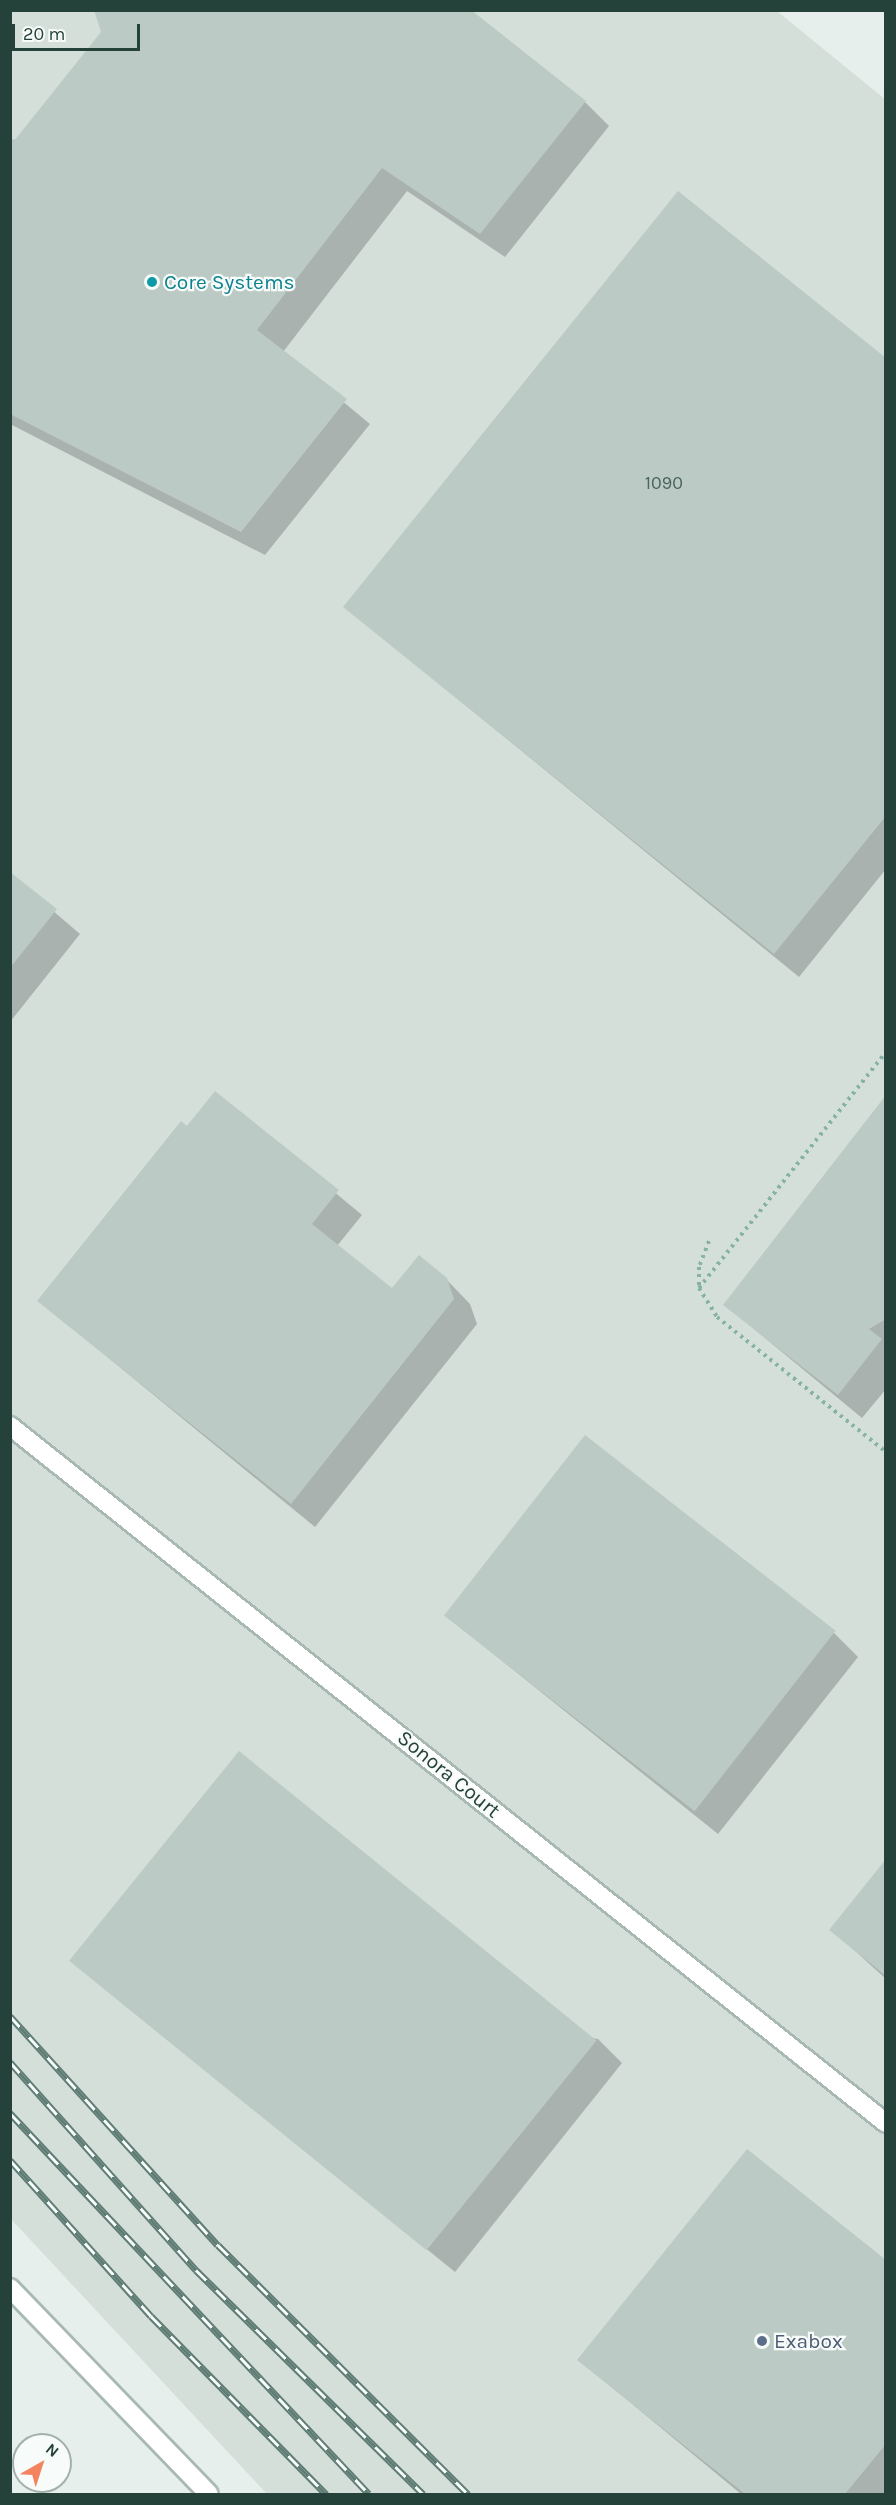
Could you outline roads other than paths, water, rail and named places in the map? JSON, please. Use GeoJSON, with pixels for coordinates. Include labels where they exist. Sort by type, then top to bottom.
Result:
{"type":"FeatureCollection","features":[{"type":"Feature","properties":{"kind":"street","name":"Sonora Court"},"geometry":{"type":"LineString","coordinates":[[10,1426],[885,2123]]}},
{"type":"Feature","properties":{"kind":"street"},"geometry":{"type":"LineString","coordinates":[[10,2288],[209,2494]]}},
{"type":"Feature","properties":{"kind":"railway"},"geometry":{"type":"LineString","coordinates":[[10,2016],[218,2245],[468,2494]]}},
{"type":"Feature","properties":{"kind":"railway"},"geometry":{"type":"LineString","coordinates":[[10,2062],[196,2270],[423,2494]]}},
{"type":"Feature","properties":{"kind":"railway"},"geometry":{"type":"LineString","coordinates":[[10,2113],[369,2494]]}},
{"type":"Feature","properties":{"kind":"railway"},"geometry":{"type":"LineString","coordinates":[[10,2160],[151,2316],[326,2494]]}},
{"type":"Feature","properties":{"kind":"place","name":"Core Systems"},"geometry":{"type":"Point","coordinates":[152,282]}},
{"type":"Feature","properties":{"kind":"place","name":"Exabox"},"geometry":{"type":"Point","coordinates":[762,2341]}}]}
